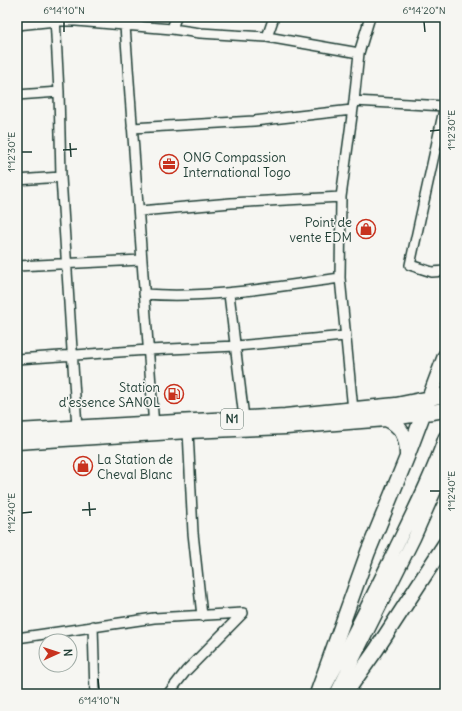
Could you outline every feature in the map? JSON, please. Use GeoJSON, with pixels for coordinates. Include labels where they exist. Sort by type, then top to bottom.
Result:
{"type":"FeatureCollection","features":[{"type":"Feature","properties":{"kind":"highway"},"geometry":{"type":"LineString","coordinates":[[317,694],[370,546],[407,457],[445,356]]}},
{"type":"Feature","properties":{"kind":"highway","name":"N1"},"geometry":{"type":"LineString","coordinates":[[17,442],[244,418],[353,410],[396,405],[445,395]]}},
{"type":"Feature","properties":{"kind":"highway","name":"N1"},"geometry":{"type":"LineString","coordinates":[[17,431],[77,428],[154,428],[188,431],[286,427],[386,419],[445,410]]}},
{"type":"Feature","properties":{"kind":"highway"},"geometry":{"type":"LineString","coordinates":[[386,419],[394,423],[405,437],[407,457]]}},
{"type":"Feature","properties":{"kind":"highway"},"geometry":{"type":"LineString","coordinates":[[345,694],[376,650],[445,544]]}},
{"type":"Feature","properties":{"kind":"main road"},"geometry":{"type":"LineString","coordinates":[[321,694],[351,639],[384,573],[444,441]]}},
{"type":"Feature","properties":{"kind":"main road"},"geometry":{"type":"LineString","coordinates":[[336,694],[414,538],[445,468]]}},
{"type":"Feature","properties":{"kind":"street"},"geometry":{"type":"LineString","coordinates":[[172,29],[176,17]]}},
{"type":"Feature","properties":{"kind":"street"},"geometry":{"type":"LineString","coordinates":[[267,37],[274,17]]}},
{"type":"Feature","properties":{"kind":"street"},"geometry":{"type":"LineString","coordinates":[[353,410],[340,278],[341,197],[359,53],[370,17]]}},
{"type":"Feature","properties":{"kind":"street"},"geometry":{"type":"LineString","coordinates":[[17,25],[55,19],[172,29],[200,33],[267,37],[359,53]]}},
{"type":"Feature","properties":{"kind":"street"},"geometry":{"type":"LineString","coordinates":[[55,19],[59,92],[61,177],[77,428]]}},
{"type":"Feature","properties":{"kind":"street"},"geometry":{"type":"LineString","coordinates":[[125,26],[132,128],[140,211],[144,294],[154,428]]}},
{"type":"Feature","properties":{"kind":"street"},"geometry":{"type":"LineString","coordinates":[[17,95],[59,92]]}},
{"type":"Feature","properties":{"kind":"street"},"geometry":{"type":"LineString","coordinates":[[354,101],[445,105],[410,265],[432,272],[445,271]]}},
{"type":"Feature","properties":{"kind":"street"},"geometry":{"type":"LineString","coordinates":[[132,128],[254,121],[352,110]]}},
{"type":"Feature","properties":{"kind":"street"},"geometry":{"type":"LineString","coordinates":[[17,180],[61,177]]}},
{"type":"Feature","properties":{"kind":"street"},"geometry":{"type":"LineString","coordinates":[[140,211],[231,203],[341,197]]}},
{"type":"Feature","properties":{"kind":"street"},"geometry":{"type":"LineString","coordinates":[[17,266],[142,260]]}},
{"type":"Feature","properties":{"kind":"street"},"geometry":{"type":"LineString","coordinates":[[144,294],[183,296],[229,294],[340,278]]}},
{"type":"Feature","properties":{"kind":"street"},"geometry":{"type":"LineString","coordinates":[[229,294],[244,418]]}},
{"type":"Feature","properties":{"kind":"street"},"geometry":{"type":"LineString","coordinates":[[17,359],[148,350],[236,346],[345,336]]}},
{"type":"Feature","properties":{"kind":"street"},"geometry":{"type":"LineString","coordinates":[[188,431],[193,533],[202,616]]}},
{"type":"Feature","properties":{"kind":"street"},"geometry":{"type":"LineString","coordinates":[[17,638],[154,618],[243,613],[186,671],[168,694]]}},
{"type":"Feature","properties":{"kind":"street"},"geometry":{"type":"LineString","coordinates":[[93,626],[95,694]]}},
{"type":"Feature","properties":{"kind":"place","name":"ONG Compassion International Togo"},"geometry":{"type":"Point","coordinates":[169,164]}},
{"type":"Feature","properties":{"kind":"place","name":"Point de vente EDM"},"geometry":{"type":"Point","coordinates":[366,229]}},
{"type":"Feature","properties":{"kind":"place","name":"Station d'essence SANOL"},"geometry":{"type":"Point","coordinates":[174,394]}},
{"type":"Feature","properties":{"kind":"place","name":"La Station de Cheval Blanc"},"geometry":{"type":"Point","coordinates":[83,466]}}]}
